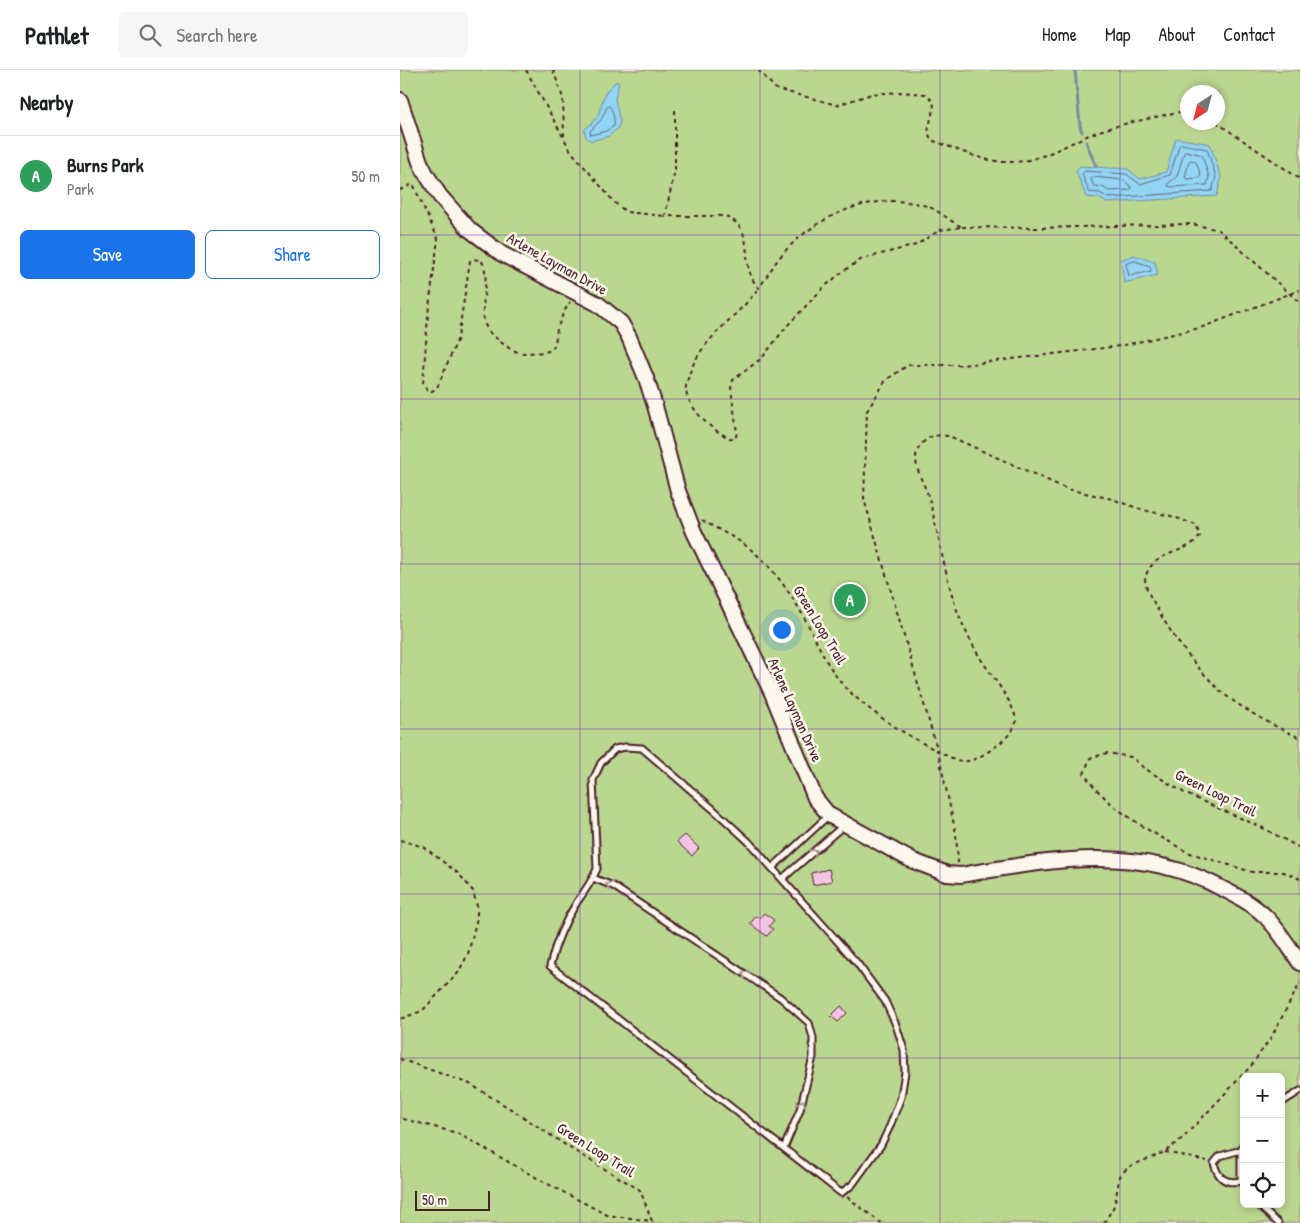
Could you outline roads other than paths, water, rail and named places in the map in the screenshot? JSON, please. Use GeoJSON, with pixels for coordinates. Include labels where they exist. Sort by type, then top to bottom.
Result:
{"type":"FeatureCollection","features":[{"type":"Feature","properties":{"kind":"street","name":"Arlene Layman Drive"},"geometry":{"type":"LineString","coordinates":[[400,100],[420,162],[426,174],[440,196],[470,230],[502,254],[598,304],[621,323],[629,337],[649,388],[678,491],[694,532],[772,693],[816,798],[829,815],[911,860],[947,874],[959,874],[1072,858],[1122,859],[1155,863],[1204,878],[1253,906],[1270,922],[1300,962]]}},
{"type":"Feature","properties":{"kind":"lane"},"geometry":{"type":"LineString","coordinates":[[625,747],[642,748],[714,809],[748,841],[772,868],[857,963],[884,1001],[896,1025],[904,1050],[905,1072],[901,1097],[890,1126],[881,1145],[866,1168],[852,1185],[841,1192],[550,966],[554,948],[561,933],[576,904],[594,878],[597,868],[593,780],[601,763],[615,750],[625,747]]}},
{"type":"Feature","properties":{"kind":"lane"},"geometry":{"type":"LineString","coordinates":[[772,868],[829,815]]}},
{"type":"Feature","properties":{"kind":"lane"},"geometry":{"type":"LineString","coordinates":[[782,880],[845,824]]}},
{"type":"Feature","properties":{"kind":"lane"},"geometry":{"type":"LineString","coordinates":[[594,878],[613,886],[781,998],[808,1023],[813,1038],[813,1057],[800,1110],[784,1148]]}},
{"type":"Feature","properties":{"kind":"lane"},"geometry":{"type":"LineString","coordinates":[[1285,1100],[1300,1091]]}},
{"type":"Feature","properties":{"kind":"lane"},"geometry":{"type":"LineString","coordinates":[[1240,1150],[1220,1156],[1214,1163],[1224,1181],[1240,1183]]}},
{"type":"Feature","properties":{"kind":"lane"},"geometry":{"type":"LineString","coordinates":[[1261,1208],[1278,1223]]}},
{"type":"Feature","properties":{"kind":"water"},"geometry":{"type":"Polygon","coordinates":[[[617,81],[619,83],[615,99],[620,122],[618,128],[609,136],[591,141],[586,136],[585,129],[596,118],[605,94],[617,81]]]}},
{"type":"Feature","properties":{"kind":"water"},"geometry":{"type":"Polygon","coordinates":[[[1176,138],[1210,144],[1221,177],[1217,196],[1106,203],[1099,198],[1086,197],[1076,171],[1080,166],[1128,169],[1140,179],[1166,172],[1176,138]]]}},
{"type":"Feature","properties":{"kind":"water"},"geometry":{"type":"Polygon","coordinates":[[[1134,255],[1155,262],[1158,275],[1124,283],[1121,260],[1134,255]]]}},
{"type":"Feature","properties":{"kind":"waterway"},"geometry":{"type":"LineString","coordinates":[[1075,70],[1082,132]]}},
{"type":"Feature","properties":{"kind":"waterway"},"geometry":{"type":"LineString","coordinates":[[1086,142],[1096,166]]}},
{"type":"Feature","properties":{"kind":"place","name":"Burns Park"},"geometry":{"type":"Point","coordinates":[850,600]}}]}
